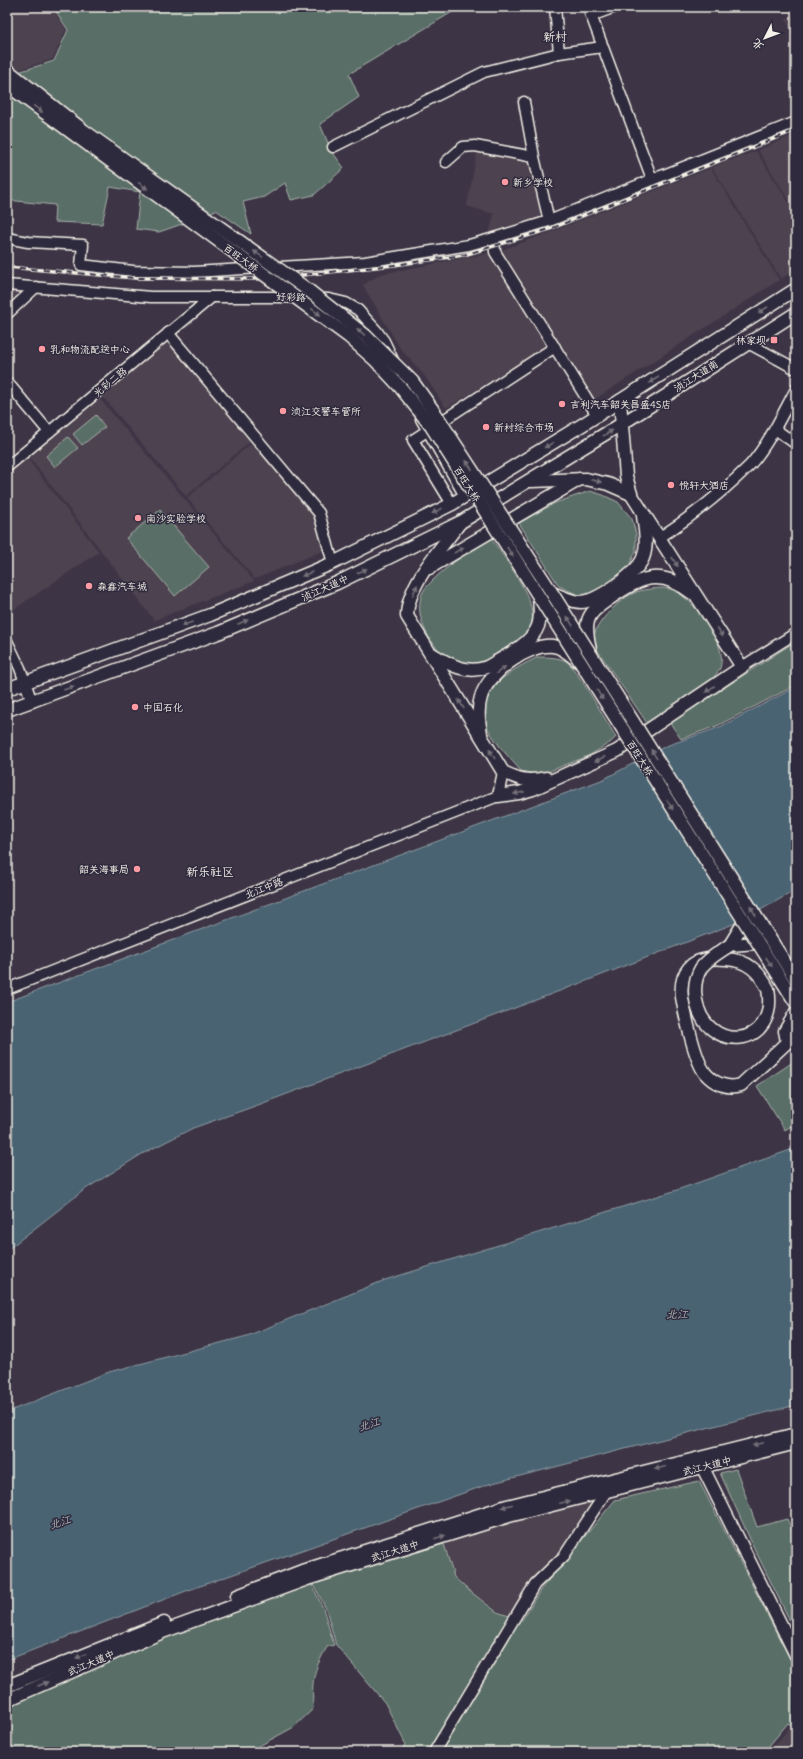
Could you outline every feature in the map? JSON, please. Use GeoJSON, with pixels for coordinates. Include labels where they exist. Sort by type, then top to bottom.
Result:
{"type":"FeatureCollection","features":[{"type":"Feature","properties":{"kind":"main road","name":"百旺大桥"},"geometry":{"type":"LineString","coordinates":[[7,70],[84,130],[308,290],[366,336],[412,380],[436,412],[552,593],[796,980]]}},
{"type":"Feature","properties":{"kind":"main road","name":"百旺大桥"},"geometry":{"type":"LineString","coordinates":[[7,85],[349,337],[375,360],[401,388],[430,426],[796,1003]]}},
{"type":"Feature","properties":{"kind":"main road","name":"浈江大道南"},"geometry":{"type":"LineString","coordinates":[[620,401],[796,289]]}},
{"type":"Feature","properties":{"kind":"main road","name":"浈江大道南"},"geometry":{"type":"LineString","coordinates":[[623,423],[796,313]]}},
{"type":"Feature","properties":{"kind":"main road"},"geometry":{"type":"LineString","coordinates":[[739,325],[748,343]]}},
{"type":"Feature","properties":{"kind":"main road"},"geometry":{"type":"LineString","coordinates":[[498,796],[533,789],[617,751],[742,667],[631,494],[626,476],[623,423],[620,401]]}},
{"type":"Feature","properties":{"kind":"main road","name":"浈江大道中"},"geometry":{"type":"LineString","coordinates":[[7,689],[210,615],[333,563],[452,504],[620,401]]}},
{"type":"Feature","properties":{"kind":"main road","name":"浈江大道中"},"geometry":{"type":"LineString","coordinates":[[7,710],[218,633],[337,583],[461,522],[623,423]]}},
{"type":"Feature","properties":{"kind":"main road"},"geometry":{"type":"LineString","coordinates":[[582,425],[592,442]]}},
{"type":"Feature","properties":{"kind":"main road"},"geometry":{"type":"LineString","coordinates":[[530,481],[580,479],[608,484],[631,494]]}},
{"type":"Feature","properties":{"kind":"main road"},"geometry":{"type":"LineString","coordinates":[[426,570],[580,479]]}},
{"type":"Feature","properties":{"kind":"main road"},"geometry":{"type":"LineString","coordinates":[[591,654],[587,632],[590,616],[602,604],[635,577],[640,564],[644,552],[645,532],[643,512]]}},
{"type":"Feature","properties":{"kind":"main road"},"geometry":{"type":"LineString","coordinates":[[461,522],[426,570],[414,590],[407,616],[503,772],[517,779],[527,781],[564,775]]}},
{"type":"Feature","properties":{"kind":"main road"},"geometry":{"type":"LineString","coordinates":[[552,593],[576,602],[588,601],[635,577],[664,578],[682,586],[699,599]]}},
{"type":"Feature","properties":{"kind":"main road"},"geometry":{"type":"LineString","coordinates":[[429,652],[448,664],[459,668],[481,670],[524,643],[532,636],[538,626],[540,610],[539,598]]}},
{"type":"Feature","properties":{"kind":"main road"},"geometry":{"type":"LineString","coordinates":[[481,737],[479,716],[481,695],[489,680],[496,673],[528,650],[545,646],[557,647],[566,651],[580,662]]}},
{"type":"Feature","properties":{"kind":"main road"},"geometry":{"type":"LineString","coordinates":[[744,922],[730,945],[711,958],[702,967],[696,979],[696,1004],[699,1014],[709,1027],[715,1032],[734,1038],[751,1034],[763,1025],[767,1017],[770,1000],[768,989],[756,970],[742,961],[719,958],[694,963],[684,976],[682,997],[696,1053],[705,1073],[713,1080],[724,1086],[736,1086],[748,1080],[792,1038],[785,1031],[796,1012]]}},
{"type":"Feature","properties":{"kind":"main road"},"geometry":{"type":"LineString","coordinates":[[730,945],[757,943]]}},
{"type":"Feature","properties":{"kind":"main road","name":"武江大道中"},"geometry":{"type":"LineString","coordinates":[[7,1700],[165,1631],[307,1579],[509,1516],[606,1492],[796,1434]]}},
{"type":"Feature","properties":{"kind":"main road","name":"武江大道中"},"geometry":{"type":"LineString","coordinates":[[7,1686],[161,1624],[302,1571],[507,1506],[796,1443]]}},
{"type":"Feature","properties":{"kind":"main road"},"geometry":{"type":"LineString","coordinates":[[704,1462],[796,1642]]}},
{"type":"Feature","properties":{"kind":"main road"},"geometry":{"type":"LineString","coordinates":[[704,1462],[796,1655]]}},
{"type":"Feature","properties":{"kind":"street"},"geometry":{"type":"LineString","coordinates":[[555,7],[559,53]]}},
{"type":"Feature","properties":{"kind":"street"},"geometry":{"type":"LineString","coordinates":[[615,7],[589,11],[652,179]]}},
{"type":"Feature","properties":{"kind":"street"},"geometry":{"type":"LineString","coordinates":[[333,147],[484,72],[559,53],[603,47]]}},
{"type":"Feature","properties":{"kind":"street"},"geometry":{"type":"LineString","coordinates":[[524,102],[534,156],[549,221]]}},
{"type":"Feature","properties":{"kind":"street"},"geometry":{"type":"LineString","coordinates":[[7,238],[28,242],[83,245],[81,265],[133,271],[194,272],[365,262],[469,245],[549,221],[796,122]]}},
{"type":"Feature","properties":{"kind":"street"},"geometry":{"type":"LineString","coordinates":[[446,162],[463,147],[475,146],[534,156]]}},
{"type":"Feature","properties":{"kind":"street"},"geometry":{"type":"LineString","coordinates":[[494,238],[495,252],[597,415]]}},
{"type":"Feature","properties":{"kind":"street","name":"好彩路"},"geometry":{"type":"LineString","coordinates":[[7,285],[151,297],[278,297],[329,299],[346,303],[358,310],[384,341],[427,431],[465,496]]}},
{"type":"Feature","properties":{"kind":"street"},"geometry":{"type":"LineString","coordinates":[[7,314],[36,287]]}},
{"type":"Feature","properties":{"kind":"street","name":"光彩二路"},"geometry":{"type":"LineString","coordinates":[[7,467],[212,297]]}},
{"type":"Feature","properties":{"kind":"street"},"geometry":{"type":"LineString","coordinates":[[168,333],[318,513],[333,563]]}},
{"type":"Feature","properties":{"kind":"street"},"geometry":{"type":"LineString","coordinates":[[748,343],[796,369]]}},
{"type":"Feature","properties":{"kind":"street"},"geometry":{"type":"LineString","coordinates":[[452,504],[413,440],[555,347]]}},
{"type":"Feature","properties":{"kind":"street"},"geometry":{"type":"LineString","coordinates":[[7,382],[49,432]]}},
{"type":"Feature","properties":{"kind":"street"},"geometry":{"type":"LineString","coordinates":[[659,538],[705,505],[751,464],[775,429],[796,389]]}},
{"type":"Feature","properties":{"kind":"street"},"geometry":{"type":"LineString","coordinates":[[775,429],[796,444]]}},
{"type":"Feature","properties":{"kind":"street"},"geometry":{"type":"LineString","coordinates":[[742,667],[796,632]]}},
{"type":"Feature","properties":{"kind":"street"},"geometry":{"type":"LineString","coordinates":[[7,641],[20,668],[32,702]]}},
{"type":"Feature","properties":{"kind":"street"},"geometry":{"type":"LineString","coordinates":[[498,796],[503,772]]}},
{"type":"Feature","properties":{"kind":"street","name":"北江中路"},"geometry":{"type":"LineString","coordinates":[[7,989],[498,796]]}},
{"type":"Feature","properties":{"kind":"street"},"geometry":{"type":"LineString","coordinates":[[434,1752],[535,1584],[564,1556],[606,1492]]}},
{"type":"Feature","properties":{"kind":"shaded area"},"geometry":{"type":"Polygon","coordinates":[[[7,7],[51,7],[66,29],[53,59],[18,70],[7,62],[7,7]]]}},
{"type":"Feature","properties":{"kind":"shaded area"},"geometry":{"type":"Polygon","coordinates":[[[796,15],[796,46],[786,19],[796,15]]]}},
{"type":"Feature","properties":{"kind":"shaded area"},"geometry":{"type":"Polygon","coordinates":[[[796,134],[796,211],[758,150],[796,134]]]}},
{"type":"Feature","properties":{"kind":"shaded area","name":"新乡学校"},"geometry":{"type":"Polygon","coordinates":[[[478,148],[533,158],[548,220],[488,238],[494,214],[467,206],[478,148]]]}},
{"type":"Feature","properties":{"kind":"shaded area"},"geometry":{"type":"Polygon","coordinates":[[[756,151],[796,214],[796,269],[781,279],[712,167],[756,151]]]}},
{"type":"Feature","properties":{"kind":"shaded area"},"geometry":{"type":"Polygon","coordinates":[[[711,168],[779,280],[592,401],[499,251],[551,232],[711,168]]]}},
{"type":"Feature","properties":{"kind":"shaded area"},"geometry":{"type":"Polygon","coordinates":[[[490,253],[548,348],[446,408],[424,375],[400,348],[363,285],[381,274],[490,253]]]}},
{"type":"Feature","properties":{"kind":"shaded area"},"geometry":{"type":"Polygon","coordinates":[[[7,287],[27,288],[7,306],[7,287]]]}},
{"type":"Feature","properties":{"kind":"shaded area"},"geometry":{"type":"Polygon","coordinates":[[[166,339],[252,440],[186,496],[102,396],[166,339]]]}},
{"type":"Feature","properties":{"kind":"shaded area","name":"南沙实验学校"},"geometry":{"type":"Polygon","coordinates":[[[99,398],[254,581],[154,620],[28,455],[99,398]]]}},
{"type":"Feature","properties":{"kind":"shaded area"},"geometry":{"type":"Polygon","coordinates":[[[253,442],[316,515],[325,550],[255,579],[187,498],[253,442]]]}},
{"type":"Feature","properties":{"kind":"shaded area"},"geometry":{"type":"Polygon","coordinates":[[[26,457],[99,552],[7,614],[7,473],[26,457]]]}},
{"type":"Feature","properties":{"kind":"shaded area"},"geometry":{"type":"Polygon","coordinates":[[[600,1498],[562,1555],[512,1615],[498,1611],[468,1589],[455,1576],[444,1544],[508,1522],[600,1498]]]}},
{"type":"Feature","properties":{"kind":"shaded area"},"geometry":{"type":"Polygon","coordinates":[[[791,1726],[796,1731],[796,1752],[769,1752],[791,1726]]]}},
{"type":"Feature","properties":{"kind":"green space"},"geometry":{"type":"Polygon","coordinates":[[[53,7],[459,8],[349,74],[359,97],[320,124],[331,150],[344,168],[314,195],[291,200],[285,183],[264,197],[243,202],[251,234],[216,210],[159,232],[136,229],[140,192],[110,187],[102,224],[54,222],[55,205],[7,200],[7,73],[18,72],[54,61],[68,30],[53,7]]]}},
{"type":"Feature","properties":{"kind":"green space"},"geometry":{"type":"Polygon","coordinates":[[[96,415],[105,427],[82,445],[73,434],[96,415]]]}},
{"type":"Feature","properties":{"kind":"green space"},"geometry":{"type":"Polygon","coordinates":[[[68,437],[78,448],[55,467],[46,456],[68,437]]]}},
{"type":"Feature","properties":{"kind":"green space"},"geometry":{"type":"Polygon","coordinates":[[[590,491],[618,502],[632,519],[636,534],[636,551],[629,566],[615,579],[588,594],[578,595],[559,586],[519,523],[555,503],[590,491]]]}},
{"type":"Feature","properties":{"kind":"green space"},"geometry":{"type":"Polygon","coordinates":[[[160,510],[209,567],[175,596],[126,538],[160,510]]]}},
{"type":"Feature","properties":{"kind":"green space"},"geometry":{"type":"Polygon","coordinates":[[[491,538],[520,581],[531,607],[533,618],[530,627],[520,639],[508,648],[482,665],[469,664],[449,658],[442,653],[429,637],[421,618],[421,599],[425,589],[439,575],[460,558],[491,538]]]}},
{"type":"Feature","properties":{"kind":"green space"},"geometry":{"type":"Polygon","coordinates":[[[666,588],[678,593],[692,604],[700,613],[716,638],[720,650],[721,662],[720,668],[709,682],[687,698],[647,723],[598,651],[594,642],[594,636],[604,617],[622,600],[637,592],[647,589],[666,588]]]}},
{"type":"Feature","properties":{"kind":"green space"},"geometry":{"type":"Polygon","coordinates":[[[796,641],[796,685],[719,725],[681,739],[670,723],[796,641]]]}},
{"type":"Feature","properties":{"kind":"green space"},"geometry":{"type":"Polygon","coordinates":[[[538,657],[559,659],[566,661],[570,665],[584,684],[616,737],[611,742],[590,755],[540,775],[521,771],[512,761],[496,742],[488,729],[485,712],[491,691],[498,682],[517,668],[538,657]]]}},
{"type":"Feature","properties":{"kind":"green space"},"geometry":{"type":"Polygon","coordinates":[[[796,1060],[796,1123],[785,1130],[757,1086],[796,1060]]]}},
{"type":"Feature","properties":{"kind":"green space"},"geometry":{"type":"Polygon","coordinates":[[[736,1469],[757,1527],[787,1519],[796,1539],[796,1633],[755,1550],[720,1473],[736,1469]]]}},
{"type":"Feature","properties":{"kind":"green space"},"geometry":{"type":"Polygon","coordinates":[[[699,1481],[796,1671],[796,1728],[788,1723],[764,1752],[402,1752],[405,1743],[385,1703],[336,1645],[326,1609],[313,1583],[444,1544],[454,1577],[497,1612],[522,1620],[541,1589],[615,1500],[699,1481]]]}},
{"type":"Feature","properties":{"kind":"green space"},"geometry":{"type":"Polygon","coordinates":[[[311,1583],[323,1608],[334,1645],[327,1647],[316,1670],[313,1683],[313,1709],[294,1727],[248,1752],[7,1752],[7,1705],[168,1635],[311,1583]]]}},
{"type":"Feature","properties":{"kind":"water"},"geometry":{"type":"Polygon","coordinates":[[[796,687],[796,890],[741,921],[258,1105],[193,1128],[142,1154],[84,1190],[7,1250],[7,1002],[604,779],[666,746],[720,727],[796,687]]]}},
{"type":"Feature","properties":{"kind":"water","name":"北江"},"geometry":{"type":"Polygon","coordinates":[[[796,1148],[796,1405],[489,1484],[186,1591],[7,1660],[7,1412],[109,1372],[247,1336],[385,1280],[674,1191],[796,1148]]]}},
{"type":"Feature","properties":{"kind":"railway"},"geometry":{"type":"LineString","coordinates":[[7,267],[135,278],[266,279],[394,265],[464,255],[550,229],[796,130]]}},
{"type":"Feature","properties":{"kind":"place","name":"新乡学校"},"geometry":{"type":"Point","coordinates":[505,182]}},
{"type":"Feature","properties":{"kind":"place","name":"林家坝"},"geometry":{"type":"Point","coordinates":[774,340]}},
{"type":"Feature","properties":{"kind":"place","name":"乳和物流配送中心"},"geometry":{"type":"Point","coordinates":[42,349]}},
{"type":"Feature","properties":{"kind":"place","name":"吉利汽车韶关昌盛4S店"},"geometry":{"type":"Point","coordinates":[562,404]}},
{"type":"Feature","properties":{"kind":"place","name":"浈江交警车管所"},"geometry":{"type":"Point","coordinates":[283,411]}},
{"type":"Feature","properties":{"kind":"place","name":"新村综合市场"},"geometry":{"type":"Point","coordinates":[486,427]}},
{"type":"Feature","properties":{"kind":"place","name":"悦轩大酒店"},"geometry":{"type":"Point","coordinates":[671,485]}},
{"type":"Feature","properties":{"kind":"place","name":"南沙实验学校"},"geometry":{"type":"Point","coordinates":[138,518]}},
{"type":"Feature","properties":{"kind":"place","name":"森鑫汽车城"},"geometry":{"type":"Point","coordinates":[89,586]}},
{"type":"Feature","properties":{"kind":"place","name":"中国石化"},"geometry":{"type":"Point","coordinates":[135,707]}},
{"type":"Feature","properties":{"kind":"place","name":"韶关海事局"},"geometry":{"type":"Point","coordinates":[137,869]}},
{"type":"Feature","properties":{"kind":"district","name":"新村"},"geometry":{"type":"Point","coordinates":[555,36]}},
{"type":"Feature","properties":{"kind":"district","name":"新乐社区"},"geometry":{"type":"Point","coordinates":[210,871]}}]}
